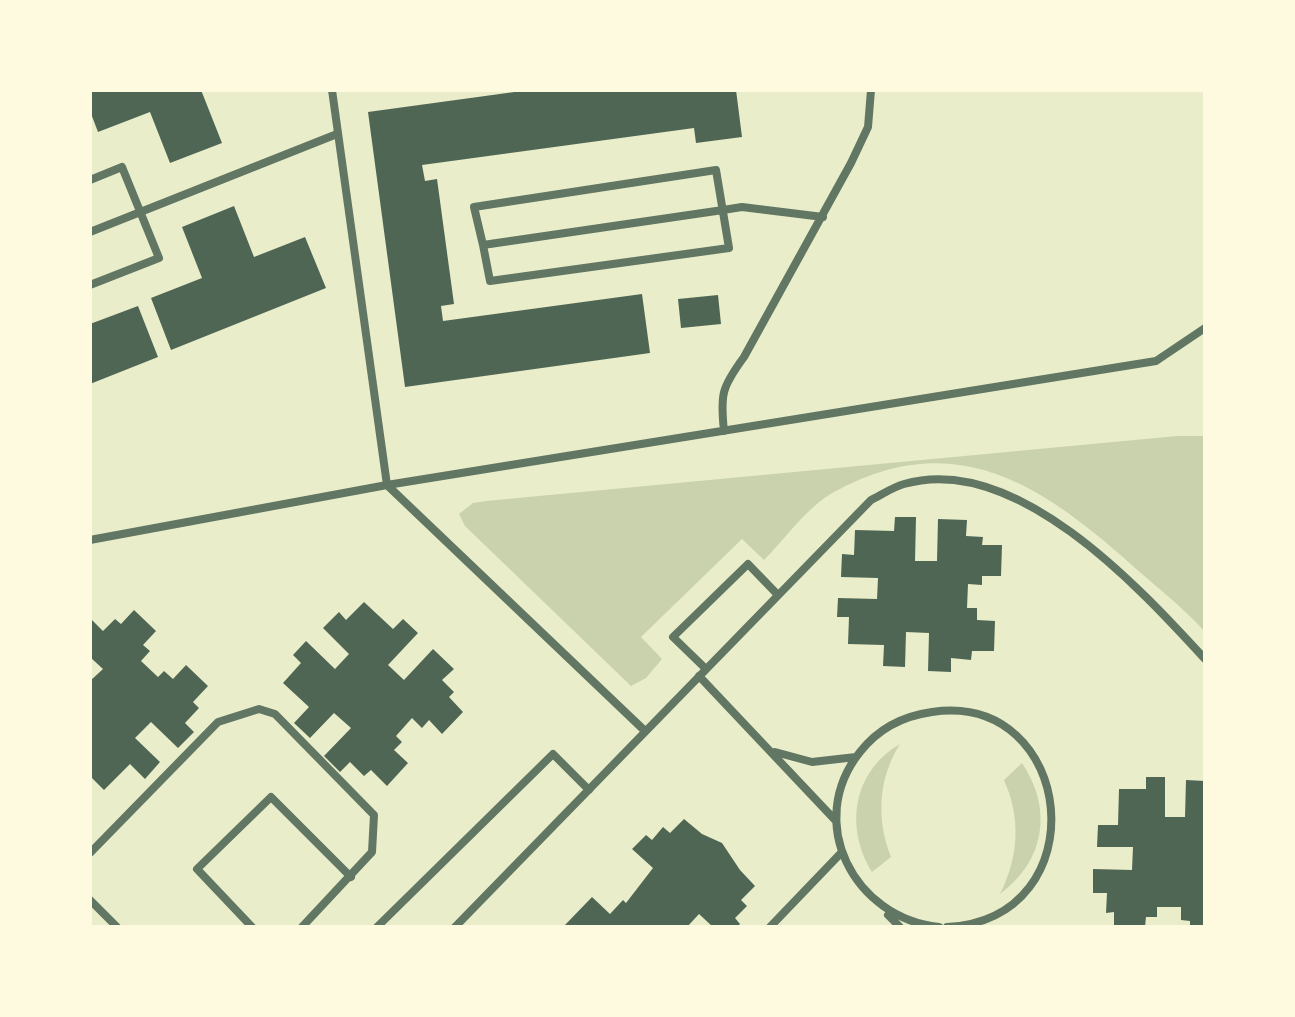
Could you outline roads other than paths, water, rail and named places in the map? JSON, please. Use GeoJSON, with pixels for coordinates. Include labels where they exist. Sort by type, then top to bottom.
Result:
{"type":"FeatureCollection","features":[{"type":"Feature","properties":{"kind":"street"},"geometry":{"type":"LineString","coordinates":[[332,90],[387,485],[645,731]]}},
{"type":"Feature","properties":{"kind":"street"},"geometry":{"type":"LineString","coordinates":[[724,431],[720,398],[726,382],[744,357],[823,217],[868,127],[871,90]]}},
{"type":"Feature","properties":{"kind":"street"},"geometry":{"type":"LineString","coordinates":[[90,232],[337,134]]}},
{"type":"Feature","properties":{"kind":"street"},"geometry":{"type":"LineString","coordinates":[[90,180],[122,167],[159,258],[90,285]]}},
{"type":"Feature","properties":{"kind":"street"},"geometry":{"type":"LineString","coordinates":[[716,170],[723,210],[729,248],[490,281],[474,207],[716,170]]}},
{"type":"Feature","properties":{"kind":"street"},"geometry":{"type":"LineString","coordinates":[[483,245],[742,207],[823,217]]}},
{"type":"Feature","properties":{"kind":"street"},"geometry":{"type":"LineString","coordinates":[[90,540],[387,485],[1156,361],[1205,328]]}},
{"type":"Feature","properties":{"kind":"street"},"geometry":{"type":"LineString","coordinates":[[455,927],[871,500],[903,484],[943,479],[988,486],[1031,507],[1076,536],[1168,619],[1205,659]]}},
{"type":"Feature","properties":{"kind":"street"},"geometry":{"type":"LineString","coordinates":[[778,595],[748,564],[673,637],[836,821]]}},
{"type":"Feature","properties":{"kind":"street"},"geometry":{"type":"LineString","coordinates":[[90,853],[218,722],[259,709],[275,714],[374,815],[372,852],[302,927]]}},
{"type":"Feature","properties":{"kind":"street"},"geometry":{"type":"LineString","coordinates":[[900,927],[857,883],[841,853],[836,821],[841,787],[856,757],[878,734],[900,721],[923,713],[956,711],[1003,727],[1038,762],[1053,809],[1051,842],[1039,873],[1029,887],[1005,909],[975,923],[947,927]]}},
{"type":"Feature","properties":{"kind":"street"},"geometry":{"type":"LineString","coordinates":[[771,750],[812,762],[856,757]]}},
{"type":"Feature","properties":{"kind":"street"},"geometry":{"type":"LineString","coordinates":[[377,927],[553,754],[589,790]]}},
{"type":"Feature","properties":{"kind":"street"},"geometry":{"type":"LineString","coordinates":[[252,927],[197,869],[271,797],[351,877]]}},
{"type":"Feature","properties":{"kind":"street"},"geometry":{"type":"LineString","coordinates":[[770,927],[841,853]]}},
{"type":"Feature","properties":{"kind":"street"},"geometry":{"type":"LineString","coordinates":[[90,900],[117,927]]}},
{"type":"Feature","properties":{"kind":"street"},"geometry":{"type":"LineString","coordinates":[[879,906],[909,921],[939,927]]}}]}
